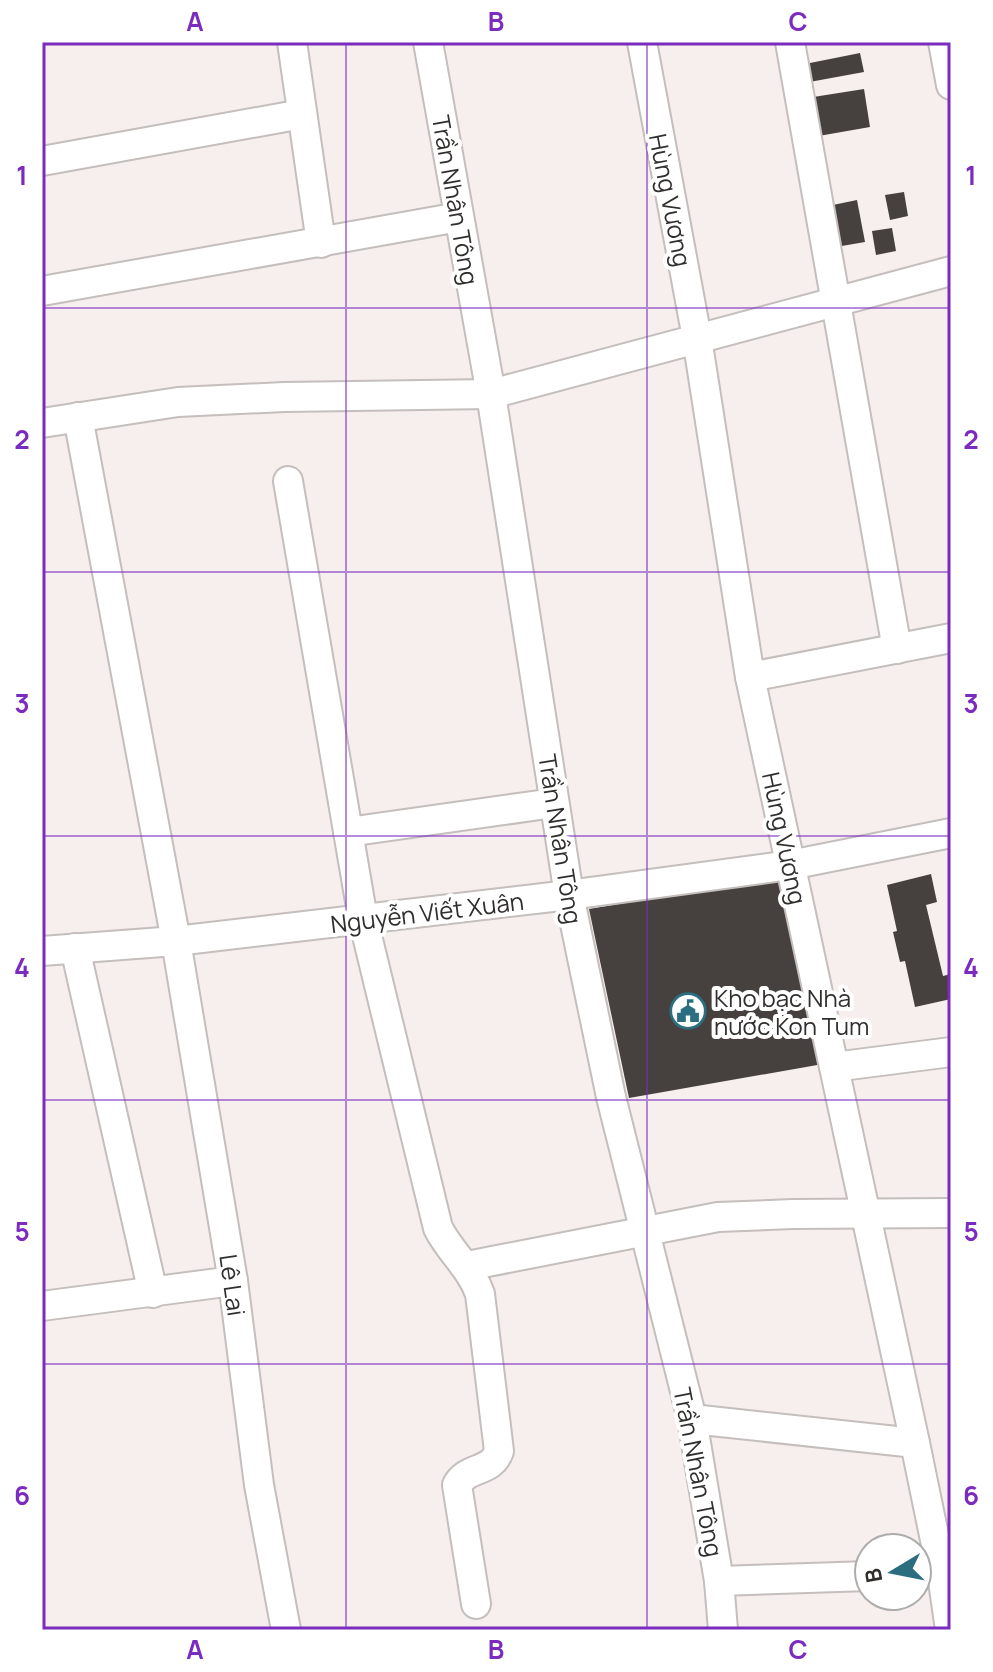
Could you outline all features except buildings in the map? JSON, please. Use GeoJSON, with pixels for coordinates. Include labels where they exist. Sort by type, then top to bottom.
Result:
{"type":"FeatureCollection","features":[{"type":"Feature","properties":{"kind":"street"},"geometry":{"type":"LineString","coordinates":[[292,42],[321,243]]}},
{"type":"Feature","properties":{"kind":"street","name":"Trần Nhân Tông"},"geometry":{"type":"LineString","coordinates":[[428,42],[491,394],[569,895],[611,1097],[692,1419],[719,1581],[723,1630]]}},
{"type":"Feature","properties":{"kind":"street","name":"Hùng Vương"},"geometry":{"type":"LineString","coordinates":[[642,42],[697,338],[750,677],[915,1443],[937,1574],[950,1630]]}},
{"type":"Feature","properties":{"kind":"street"},"geometry":{"type":"LineString","coordinates":[[790,42],[897,649]]}},
{"type":"Feature","properties":{"kind":"street"},"geometry":{"type":"LineString","coordinates":[[943,42],[951,85]]}},
{"type":"Feature","properties":{"kind":"street"},"geometry":{"type":"LineString","coordinates":[[42,161],[302,114]]}},
{"type":"Feature","properties":{"kind":"street"},"geometry":{"type":"LineString","coordinates":[[42,291],[459,217]]}},
{"type":"Feature","properties":{"kind":"street"},"geometry":{"type":"LineString","coordinates":[[42,423],[178,402],[491,394],[951,271]]}},
{"type":"Feature","properties":{"kind":"street","name":"Lê Lai"},"geometry":{"type":"LineString","coordinates":[[78,417],[176,941],[233,1281],[259,1485],[286,1630]]}},
{"type":"Feature","properties":{"kind":"street"},"geometry":{"type":"LineString","coordinates":[[288,481],[363,919],[438,1228],[452,1252],[467,1266],[480,1294],[499,1441],[496,1461],[469,1473],[457,1485],[476,1604]]}},
{"type":"Feature","properties":{"kind":"street"},"geometry":{"type":"LineString","coordinates":[[750,677],[951,638]]}},
{"type":"Feature","properties":{"kind":"street"},"geometry":{"type":"LineString","coordinates":[[348,832],[554,803]]}},
{"type":"Feature","properties":{"kind":"street","name":"Nguyễn Viết Xuân"},"geometry":{"type":"LineString","coordinates":[[42,951],[176,941],[569,895],[790,865],[951,833]]}},
{"type":"Feature","properties":{"kind":"street"},"geometry":{"type":"LineString","coordinates":[[75,948],[153,1293]]}},
{"type":"Feature","properties":{"kind":"street"},"geometry":{"type":"LineString","coordinates":[[834,1067],[951,1052]]}},
{"type":"Feature","properties":{"kind":"street"},"geometry":{"type":"LineString","coordinates":[[467,1266],[718,1217],[951,1213]]}},
{"type":"Feature","properties":{"kind":"street"},"geometry":{"type":"LineString","coordinates":[[42,1306],[233,1281]]}},
{"type":"Feature","properties":{"kind":"street"},"geometry":{"type":"LineString","coordinates":[[692,1419],[915,1443]]}},
{"type":"Feature","properties":{"kind":"street"},"geometry":{"type":"LineString","coordinates":[[719,1581],[853,1577]]}},
{"type":"Feature","properties":{"kind":"place","name":"Kho bạc Nhà nước Kon Tum"},"geometry":{"type":"Point","coordinates":[688,1011]}}]}
